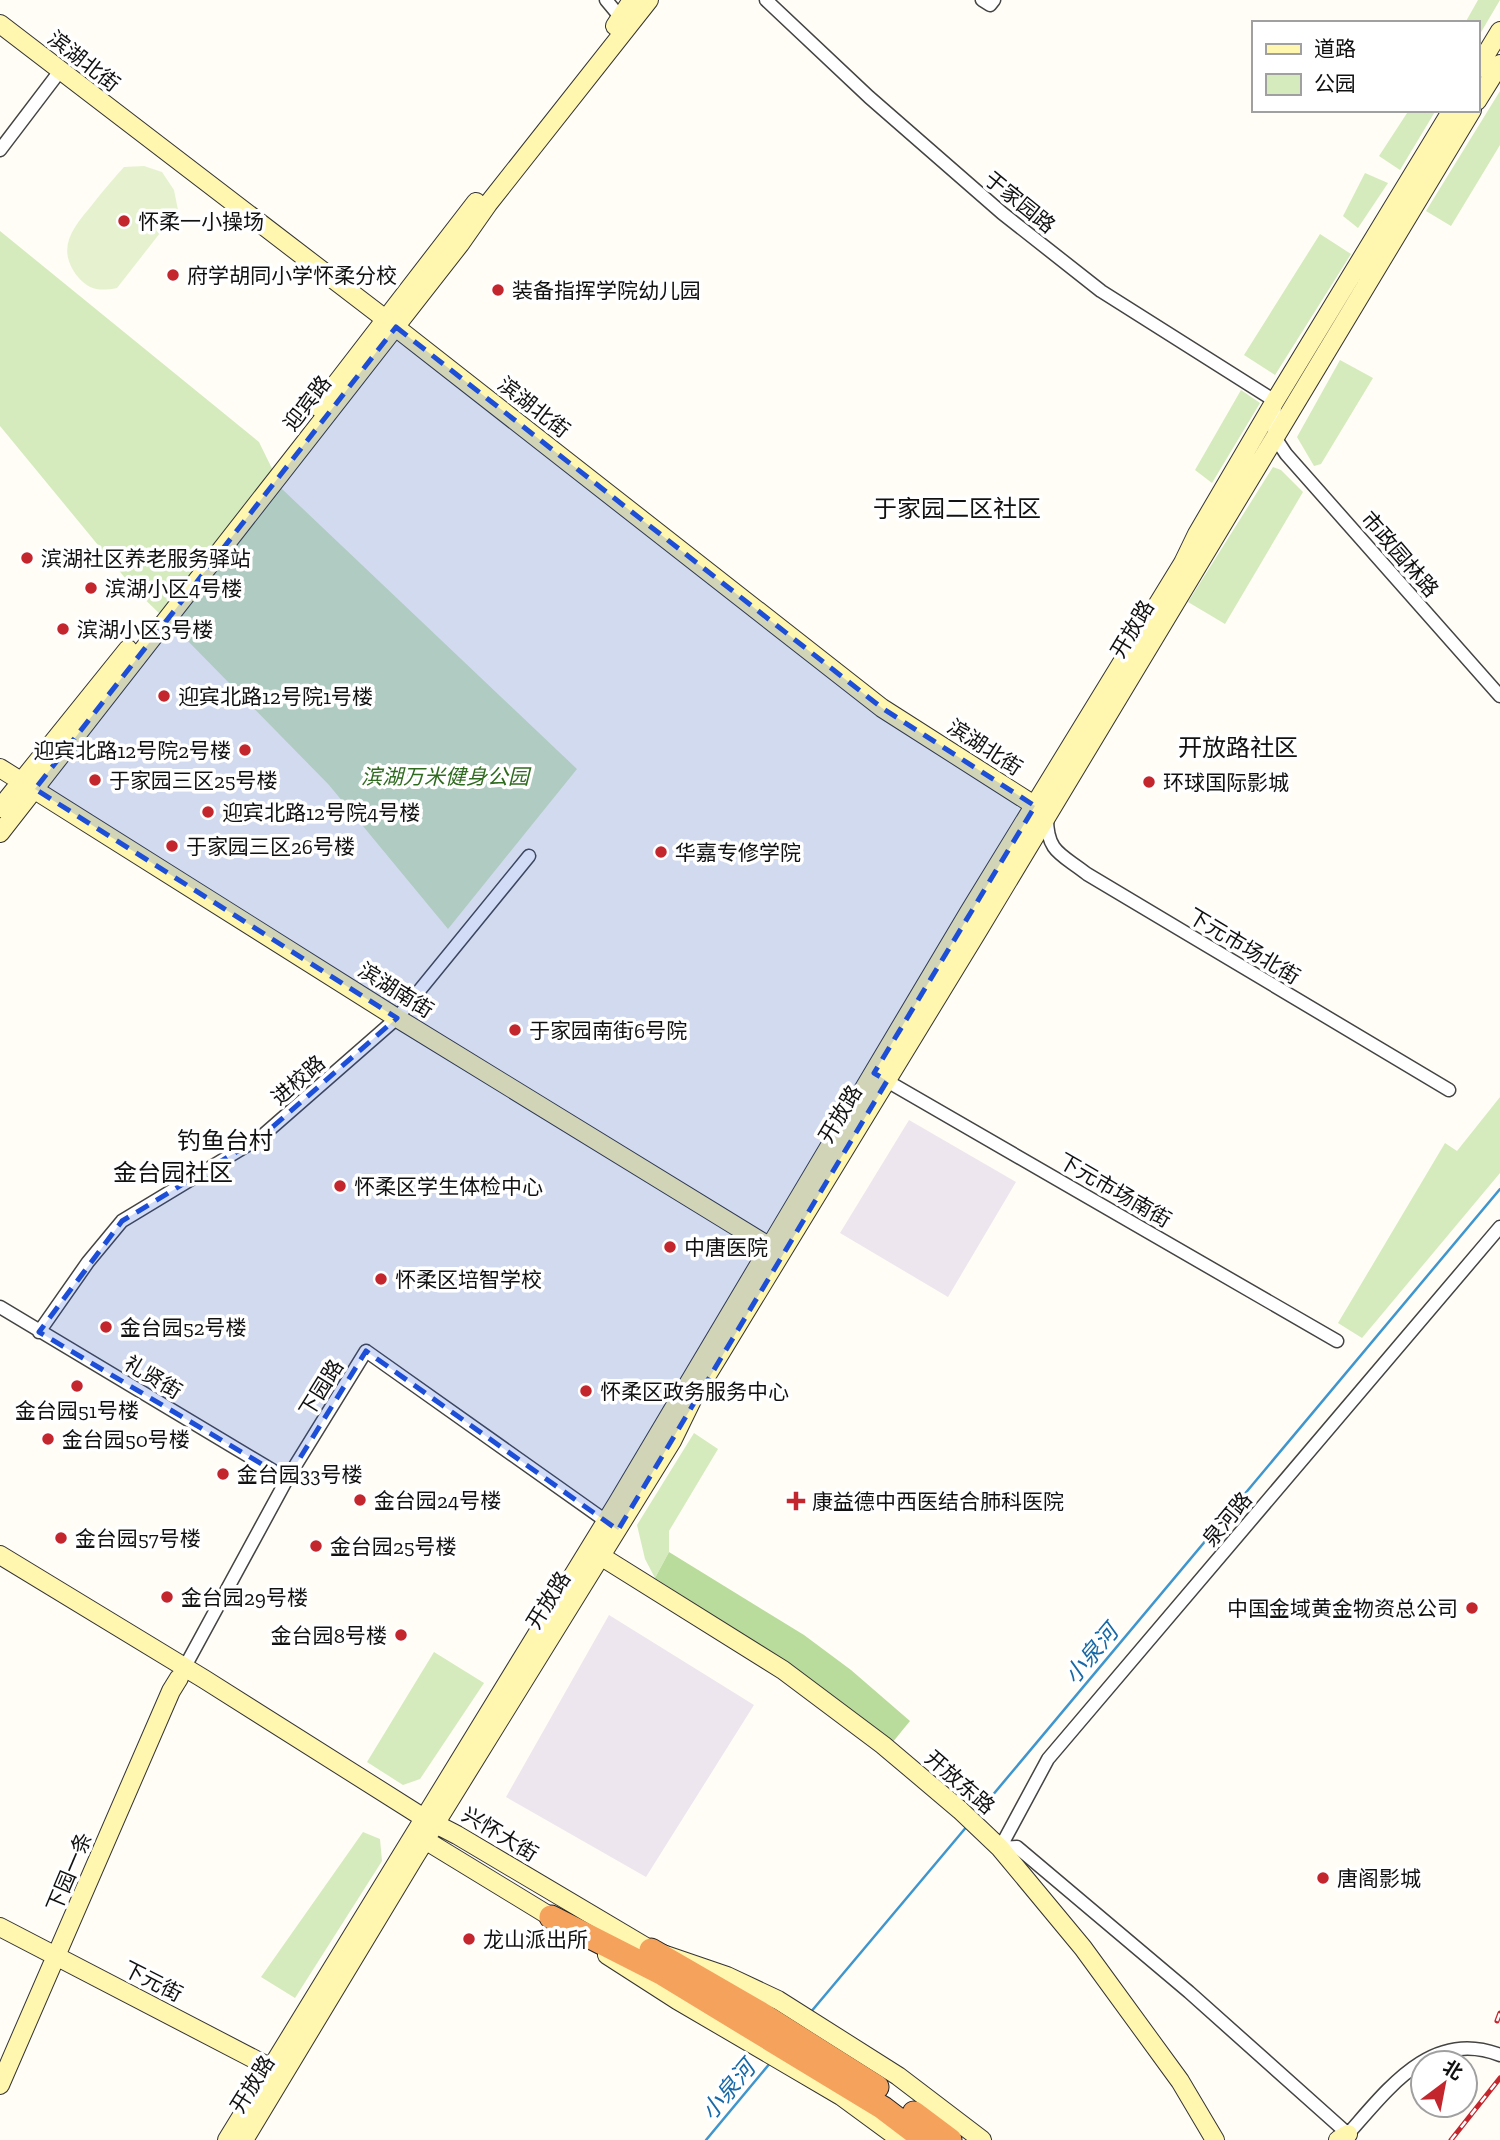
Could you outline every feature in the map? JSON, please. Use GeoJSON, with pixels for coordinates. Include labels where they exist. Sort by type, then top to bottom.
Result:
{"type":"FeatureCollection","features":[{"type":"Feature","properties":{"kind":"highway"},"geometry":{"type":"LineString","coordinates":[[551,1917],[661,1973],[883,2108],[925,2140]]}},
{"type":"Feature","properties":{"kind":"highway"},"geometry":{"type":"LineString","coordinates":[[651,1950],[760,2013],[876,2086],[950,2140]]}},
{"type":"Feature","properties":{"kind":"main road","name":"迎宾路"},"geometry":{"type":"LineString","coordinates":[[0,833],[28,785],[390,323],[632,0]]}},
{"type":"Feature","properties":{"kind":"main road","name":"迎宾路"},"geometry":{"type":"LineString","coordinates":[[390,323],[460,244],[488,204],[649,0]]}},
{"type":"Feature","properties":{"kind":"main road","name":"滨湖北街"},"geometry":{"type":"LineString","coordinates":[[0,24],[390,323],[882,708],[1041,810]]}},
{"type":"Feature","properties":{"kind":"main road"},"geometry":{"type":"LineString","coordinates":[[1479,66],[1500,31]]}},
{"type":"Feature","properties":{"kind":"main road"},"geometry":{"type":"LineString","coordinates":[[1479,98],[1500,64]]}},
{"type":"Feature","properties":{"kind":"main road","name":"开放路"},"geometry":{"type":"LineString","coordinates":[[1041,810],[1275,401],[1451,112]]}},
{"type":"Feature","properties":{"kind":"main road","name":"开放路"},"geometry":{"type":"LineString","coordinates":[[612,1525],[672,1441],[693,1398],[1041,810],[1274,436],[1471,112]]}},
{"type":"Feature","properties":{"kind":"main road","name":"滨湖南街"},"geometry":{"type":"LineString","coordinates":[[0,768],[397,1018],[770,1248]]}},
{"type":"Feature","properties":{"kind":"main road","name":"迎宾路"},"geometry":{"type":"LineString","coordinates":[[0,808],[28,785]]}},
{"type":"Feature","properties":{"kind":"main road","name":"开放路"},"geometry":{"type":"LineString","coordinates":[[227,2140],[274,2076],[612,1525],[770,1248],[881,1077]]}},
{"type":"Feature","properties":{"kind":"main road","name":"开放东路"},"geometry":{"type":"LineString","coordinates":[[595,1552],[783,1670],[883,1745],[995,1843],[1083,1948],[1180,2081],[1215,2140]]}},
{"type":"Feature","properties":{"kind":"main road","name":"兴怀大街"},"geometry":{"type":"LineString","coordinates":[[0,1555],[248,1718],[426,1827],[651,1950],[727,1976],[778,2000],[898,2076],[982,2140]]}},
{"type":"Feature","properties":{"kind":"main road","name":"兴怀大街"},"geometry":{"type":"LineString","coordinates":[[0,1568],[182,1673]]}},
{"type":"Feature","properties":{"kind":"main road","name":"下园一条"},"geometry":{"type":"LineString","coordinates":[[0,2085],[182,1673]]}},
{"type":"Feature","properties":{"kind":"main road","name":"兴怀大街"},"geometry":{"type":"LineString","coordinates":[[426,1827],[635,1974],[841,2096],[901,2140]]}},
{"type":"Feature","properties":{"kind":"main road","name":"下元街"},"geometry":{"type":"LineString","coordinates":[[0,1927],[55,1961],[274,2076]]}},
{"type":"Feature","properties":{"kind":"main road","name":"下元街"},"geometry":{"type":"LineString","coordinates":[[0,1939],[55,1961]]}},
{"type":"Feature","properties":{"kind":"main road","name":"开放路"},"geometry":{"type":"LineString","coordinates":[[244,2140],[274,2076]]}},
{"type":"Feature","properties":{"kind":"street"},"geometry":{"type":"LineString","coordinates":[[606,0],[621,18]]}},
{"type":"Feature","properties":{"kind":"street","name":"于家园路"},"geometry":{"type":"LineString","coordinates":[[766,0],[869,97],[1002,213],[1101,291],[1275,401]]}},
{"type":"Feature","properties":{"kind":"street"},"geometry":{"type":"LineString","coordinates":[[982,0],[990,5],[994,0]]}},
{"type":"Feature","properties":{"kind":"street"},"geometry":{"type":"LineString","coordinates":[[0,150],[60,71]]}},
{"type":"Feature","properties":{"kind":"street"},"geometry":{"type":"LineString","coordinates":[[1274,436],[1275,401]]}},
{"type":"Feature","properties":{"kind":"street","name":"市政园林路"},"geometry":{"type":"LineString","coordinates":[[1274,436],[1286,454],[1500,696]]}},
{"type":"Feature","properties":{"kind":"street","name":"下元市场北街"},"geometry":{"type":"LineString","coordinates":[[1041,810],[1048,838],[1055,849],[1087,874],[1449,1090]]}},
{"type":"Feature","properties":{"kind":"street","name":"进校路"},"geometry":{"type":"LineString","coordinates":[[40,1332],[88,1262],[122,1221],[261,1137],[397,1018],[529,856]]}},
{"type":"Feature","properties":{"kind":"street","name":"下元市场南街"},"geometry":{"type":"LineString","coordinates":[[881,1077],[1337,1341]]}},
{"type":"Feature","properties":{"kind":"street","name":"泉河路"},"geometry":{"type":"LineString","coordinates":[[995,1843],[1048,1759],[1500,1227]]}},
{"type":"Feature","properties":{"kind":"street","name":"礼贤街"},"geometry":{"type":"LineString","coordinates":[[0,1307],[287,1479]]}},
{"type":"Feature","properties":{"kind":"street","name":"下园路"},"geometry":{"type":"LineString","coordinates":[[182,1673],[287,1479],[366,1351],[612,1525]]}},
{"type":"Feature","properties":{"kind":"street"},"geometry":{"type":"LineString","coordinates":[[995,1843],[1017,1847],[1189,1992],[1343,2137],[1397,2078],[1427,2057],[1459,2049],[1486,2049],[1500,2055]]}},
{"type":"Feature","properties":{"kind":"highlighted area"},"geometry":{"type":"Polygon","coordinates":[[[396,327],[882,708],[1035,806],[874,1073],[887,1081],[618,1530],[366,1351],[287,1479],[39,1332],[122,1221],[261,1137],[397,1018],[35,789],[396,327]]]}},
{"type":"Feature","properties":{"kind":"shaded area"},"geometry":{"type":"Polygon","coordinates":[[[909,1120],[1016,1182],[948,1297],[840,1233],[909,1120]]]}},
{"type":"Feature","properties":{"kind":"shaded area"},"geometry":{"type":"Polygon","coordinates":[[[609,1615],[754,1705],[646,1877],[506,1797],[609,1615]]]}},
{"type":"Feature","properties":{"kind":"green space"},"geometry":{"type":"Polygon","coordinates":[[[1478,0],[1500,0],[1479,36],[1479,21],[1466,21],[1478,0]]]}},
{"type":"Feature","properties":{"kind":"green space"},"geometry":{"type":"Polygon","coordinates":[[[1500,91],[1500,145],[1451,226],[1426,211],[1500,91]]]}},
{"type":"Feature","properties":{"kind":"green space"},"geometry":{"type":"Polygon","coordinates":[[[1408,112],[1435,112],[1400,170],[1379,156],[1408,112]]]}},
{"type":"Feature","properties":{"kind":"green space","name":"怀柔一小操场"},"geometry":{"type":"Polygon","coordinates":[[[144,166],[162,172],[174,190],[178,210],[117,288],[101,290],[91,287],[82,282],[71,267],[67,248],[69,239],[79,222],[124,167],[144,166]]]}},
{"type":"Feature","properties":{"kind":"green space"},"geometry":{"type":"Polygon","coordinates":[[[1365,173],[1388,183],[1358,228],[1343,216],[1365,173]]]}},
{"type":"Feature","properties":{"kind":"green space","name":"滨湖万米健身公园"},"geometry":{"type":"Polygon","coordinates":[[[0,231],[259,442],[282,489],[577,769],[448,929],[329,785],[135,590],[0,426],[0,231]]]}},
{"type":"Feature","properties":{"kind":"green space"},"geometry":{"type":"Polygon","coordinates":[[[1320,234],[1351,254],[1275,375],[1244,355],[1320,234]]]}},
{"type":"Feature","properties":{"kind":"green space"},"geometry":{"type":"Polygon","coordinates":[[[1340,360],[1373,378],[1321,464],[1314,466],[1297,437],[1340,360]]]}},
{"type":"Feature","properties":{"kind":"green space"},"geometry":{"type":"Polygon","coordinates":[[[1241,390],[1260,403],[1212,483],[1195,470],[1241,390]]]}},
{"type":"Feature","properties":{"kind":"green space"},"geometry":{"type":"Polygon","coordinates":[[[1273,467],[1281,470],[1303,492],[1225,624],[1188,602],[1273,467]]]}},
{"type":"Feature","properties":{"kind":"green space"},"geometry":{"type":"Polygon","coordinates":[[[1500,1097],[1500,1173],[1362,1338],[1338,1323],[1445,1143],[1457,1151],[1500,1097]]]}},
{"type":"Feature","properties":{"kind":"green space"},"geometry":{"type":"Polygon","coordinates":[[[694,1433],[718,1449],[669,1531],[669,1552],[655,1578],[645,1559],[637,1525],[694,1433]]]}},
{"type":"Feature","properties":{"kind":"green space"},"geometry":{"type":"Polygon","coordinates":[[[669,1552],[804,1635],[851,1670],[910,1721],[892,1743],[805,1675],[655,1578],[669,1552]]]}},
{"type":"Feature","properties":{"kind":"green space"},"geometry":{"type":"Polygon","coordinates":[[[434,1652],[484,1683],[420,1779],[403,1785],[367,1762],[434,1652]]]}},
{"type":"Feature","properties":{"kind":"green space"},"geometry":{"type":"Polygon","coordinates":[[[363,1832],[380,1839],[382,1861],[295,1998],[261,1977],[363,1832]]]}},
{"type":"Feature","properties":{"kind":"waterway","name":"小泉河"},"geometry":{"type":"LineString","coordinates":[[976,1815],[1500,1189]]}},
{"type":"Feature","properties":{"kind":"waterway","name":"小泉河"},"geometry":{"type":"LineString","coordinates":[[810,2013],[968,1825]]}},
{"type":"Feature","properties":{"kind":"waterway","name":"小泉河"},"geometry":{"type":"LineString","coordinates":[[706,2140],[771,2062]]}},
{"type":"Feature","properties":{"kind":"railway"},"geometry":{"type":"LineString","coordinates":[[1497,2021],[1500,2013]]}},
{"type":"Feature","properties":{"kind":"railway"},"geometry":{"type":"LineString","coordinates":[[1451,2140],[1500,2078]]}},
{"type":"Feature","properties":{"kind":"place","name":"怀柔一小操场"},"geometry":{"type":"Point","coordinates":[124,221]}},
{"type":"Feature","properties":{"kind":"place","name":"府学胡同小学怀柔分校"},"geometry":{"type":"Point","coordinates":[173,275]}},
{"type":"Feature","properties":{"kind":"place","name":"装备指挥学院幼儿园"},"geometry":{"type":"Point","coordinates":[498,290]}},
{"type":"Feature","properties":{"kind":"place","name":"滨湖社区养老服务驿站"},"geometry":{"type":"Point","coordinates":[27,558]}},
{"type":"Feature","properties":{"kind":"place","name":"滨湖小区4号楼"},"geometry":{"type":"Point","coordinates":[91,588]}},
{"type":"Feature","properties":{"kind":"place","name":"滨湖小区3号楼"},"geometry":{"type":"Point","coordinates":[63,629]}},
{"type":"Feature","properties":{"kind":"place","name":"迎宾北路12号院1号楼"},"geometry":{"type":"Point","coordinates":[164,696]}},
{"type":"Feature","properties":{"kind":"place","name":"迎宾北路12号院2号楼"},"geometry":{"type":"Point","coordinates":[245,750]}},
{"type":"Feature","properties":{"kind":"place","name":"于家园三区25号楼"},"geometry":{"type":"Point","coordinates":[95,780]}},
{"type":"Feature","properties":{"kind":"place","name":"环球国际影城"},"geometry":{"type":"Point","coordinates":[1149,782]}},
{"type":"Feature","properties":{"kind":"place","name":"迎宾北路12号院4号楼"},"geometry":{"type":"Point","coordinates":[208,812]}},
{"type":"Feature","properties":{"kind":"place","name":"于家园三区26号楼"},"geometry":{"type":"Point","coordinates":[172,846]}},
{"type":"Feature","properties":{"kind":"place","name":"华嘉专修学院"},"geometry":{"type":"Point","coordinates":[661,852]}},
{"type":"Feature","properties":{"kind":"place","name":"于家园南街6号院"},"geometry":{"type":"Point","coordinates":[515,1030]}},
{"type":"Feature","properties":{"kind":"place","name":"怀柔区学生体检中心"},"geometry":{"type":"Point","coordinates":[340,1186]}},
{"type":"Feature","properties":{"kind":"place","name":"中唐医院"},"geometry":{"type":"Point","coordinates":[670,1247]}},
{"type":"Feature","properties":{"kind":"place","name":"怀柔区培智学校"},"geometry":{"type":"Point","coordinates":[381,1279]}},
{"type":"Feature","properties":{"kind":"place","name":"金台园52号楼"},"geometry":{"type":"Point","coordinates":[106,1327]}},
{"type":"Feature","properties":{"kind":"place","name":"金台园51号楼"},"geometry":{"type":"Point","coordinates":[77,1386]}},
{"type":"Feature","properties":{"kind":"place","name":"怀柔区政务服务中心"},"geometry":{"type":"Point","coordinates":[586,1391]}},
{"type":"Feature","properties":{"kind":"place","name":"金台园50号楼"},"geometry":{"type":"Point","coordinates":[48,1439]}},
{"type":"Feature","properties":{"kind":"place","name":"金台园33号楼"},"geometry":{"type":"Point","coordinates":[223,1474]}},
{"type":"Feature","properties":{"kind":"place","name":"金台园24号楼"},"geometry":{"type":"Point","coordinates":[360,1500]}},
{"type":"Feature","properties":{"kind":"place","name":"康益德中西医结合肺科医院"},"geometry":{"type":"Point","coordinates":[796,1501]}},
{"type":"Feature","properties":{"kind":"place","name":"金台园57号楼"},"geometry":{"type":"Point","coordinates":[61,1538]}},
{"type":"Feature","properties":{"kind":"place","name":"金台园25号楼"},"geometry":{"type":"Point","coordinates":[316,1546]}},
{"type":"Feature","properties":{"kind":"place","name":"金台园29号楼"},"geometry":{"type":"Point","coordinates":[167,1597]}},
{"type":"Feature","properties":{"kind":"place","name":"中国金域黄金物资总公司"},"geometry":{"type":"Point","coordinates":[1472,1608]}},
{"type":"Feature","properties":{"kind":"place","name":"金台园8号楼"},"geometry":{"type":"Point","coordinates":[401,1635]}},
{"type":"Feature","properties":{"kind":"place","name":"唐阁影城"},"geometry":{"type":"Point","coordinates":[1323,1878]}},
{"type":"Feature","properties":{"kind":"place","name":"龙山派出所"},"geometry":{"type":"Point","coordinates":[469,1939]}},
{"type":"Feature","properties":{"kind":"district","name":"于家园二区社区"},"geometry":{"type":"Point","coordinates":[957,508]}},
{"type":"Feature","properties":{"kind":"district","name":"开放路社区"},"geometry":{"type":"Point","coordinates":[1238,747]}},
{"type":"Feature","properties":{"kind":"district","name":"钓鱼台村"},"geometry":{"type":"Point","coordinates":[225,1140]}},
{"type":"Feature","properties":{"kind":"district","name":"金台园社区"},"geometry":{"type":"Point","coordinates":[173,1172]}}]}
